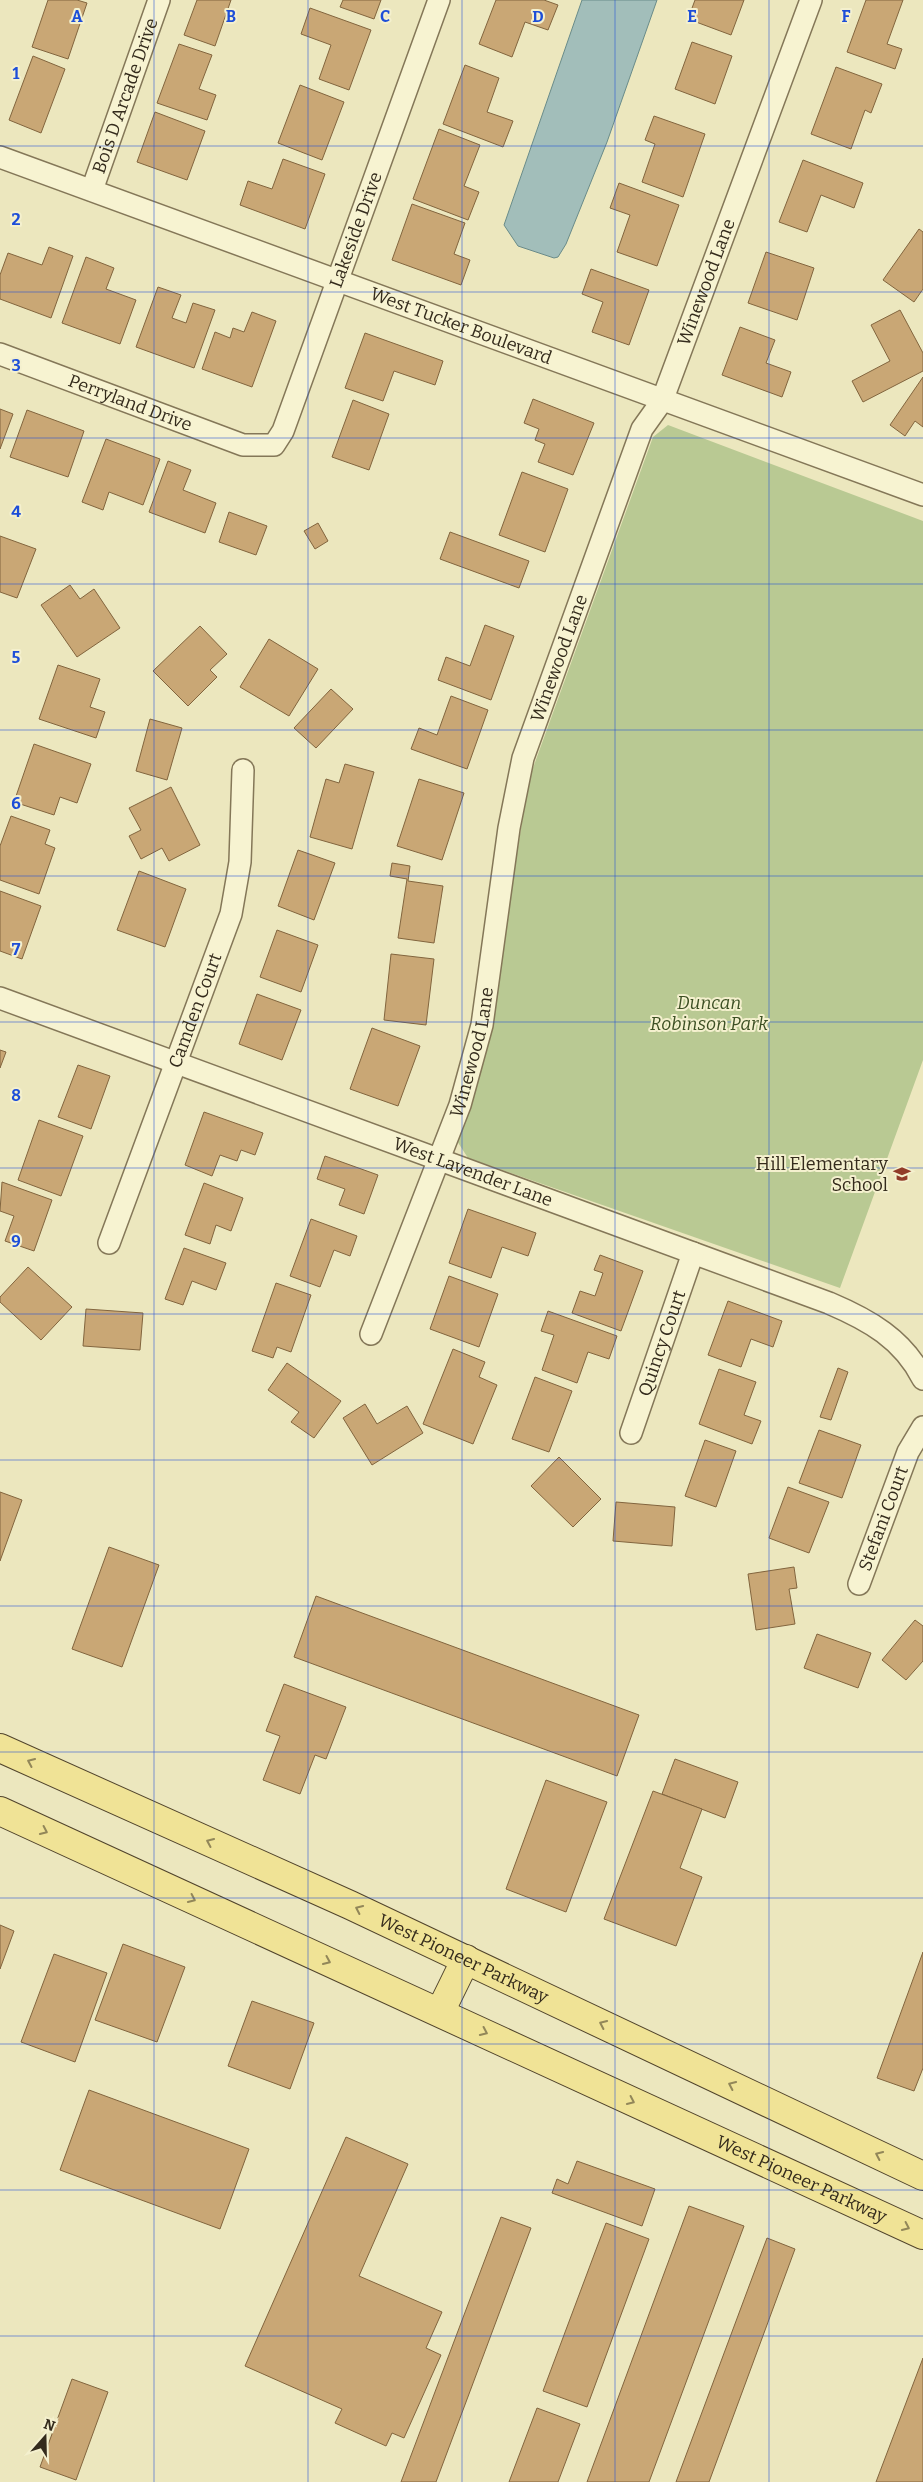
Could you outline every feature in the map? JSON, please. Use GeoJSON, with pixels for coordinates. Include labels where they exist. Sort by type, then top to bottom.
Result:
{"type":"FeatureCollection","features":[{"type":"Feature","properties":{"kind":"main road","name":"West Pioneer Parkway"},"geometry":{"type":"LineString","coordinates":[[0,1748],[350,1905],[923,2176]]}},
{"type":"Feature","properties":{"kind":"main road","name":"West Pioneer Parkway"},"geometry":{"type":"LineString","coordinates":[[0,1811],[923,2235]]}},
{"type":"Feature","properties":{"kind":"main road"},"geometry":{"type":"LineString","coordinates":[[440,2012],[466,1959]]}},
{"type":"Feature","properties":{"kind":"street","name":"Bois D Arcade Drive"},"geometry":{"type":"LineString","coordinates":[[92,190],[159,0]]}},
{"type":"Feature","properties":{"kind":"street","name":"Lakeside Drive"},"geometry":{"type":"LineString","coordinates":[[261,447],[274,445],[283,432],[439,0]]}},
{"type":"Feature","properties":{"kind":"street","name":"Winewood Lane"},"geometry":{"type":"LineString","coordinates":[[371,1334],[460,1105],[482,1025],[509,828],[523,758],[642,429],[662,401],[811,0]]}},
{"type":"Feature","properties":{"kind":"street","name":"West Tucker Boulevard"},"geometry":{"type":"LineString","coordinates":[[0,157],[923,495]]}},
{"type":"Feature","properties":{"kind":"street","name":"Perryland Drive"},"geometry":{"type":"LineString","coordinates":[[0,354],[244,445],[261,447]]}},
{"type":"Feature","properties":{"kind":"street","name":"Camden Court"},"geometry":{"type":"LineString","coordinates":[[109,1243],[231,914],[240,862],[243,770]]}},
{"type":"Feature","properties":{"kind":"street","name":"West Lavender Lane"},"geometry":{"type":"LineString","coordinates":[[0,998],[174,1064],[438,1159],[858,1315],[886,1334],[913,1359],[923,1379]]}},
{"type":"Feature","properties":{"kind":"street","name":"Quincy Court"},"geometry":{"type":"LineString","coordinates":[[631,1433],[693,1253]]}},
{"type":"Feature","properties":{"kind":"street","name":"Stefani Court"},"geometry":{"type":"LineString","coordinates":[[859,1584],[908,1452],[923,1427]]}},
{"type":"Feature","properties":{"kind":"green space","name":"Duncan Robinson Park"},"geometry":{"type":"Polygon","coordinates":[[[668,425],[923,521],[923,1060],[840,1288],[468,1158],[457,1141],[495,989],[529,779],[653,437],[668,425]]]}},
{"type":"Feature","properties":{"kind":"water"},"geometry":{"type":"Polygon","coordinates":[[[582,0],[657,0],[607,142],[566,244],[558,257],[554,258],[518,246],[504,225],[582,0]]]}},
{"type":"Feature","properties":{"kind":"building"},"geometry":{"type":"Polygon","coordinates":[[[48,0],[77,0],[87,3],[68,59],[32,47],[48,0]]]}},
{"type":"Feature","properties":{"kind":"building"},"geometry":{"type":"Polygon","coordinates":[[[197,0],[231,0],[215,46],[184,35],[197,0]]]}},
{"type":"Feature","properties":{"kind":"building"},"geometry":{"type":"Polygon","coordinates":[[[343,0],[381,0],[374,19],[340,7],[343,0]]]}},
{"type":"Feature","properties":{"kind":"building"},"geometry":{"type":"Polygon","coordinates":[[[496,0],[544,0],[558,5],[548,30],[525,22],[512,57],[479,44],[496,0]]]}},
{"type":"Feature","properties":{"kind":"building"},"geometry":{"type":"Polygon","coordinates":[[[695,0],[744,0],[731,35],[688,19],[695,0]]]}},
{"type":"Feature","properties":{"kind":"building"},"geometry":{"type":"Polygon","coordinates":[[[866,0],[903,0],[887,44],[902,49],[895,69],[847,52],[866,0]]]}},
{"type":"Feature","properties":{"kind":"building"},"geometry":{"type":"Polygon","coordinates":[[[310,8],[371,30],[349,90],[319,79],[331,45],[301,34],[310,8]]]}},
{"type":"Feature","properties":{"kind":"building"},"geometry":{"type":"Polygon","coordinates":[[[692,42],[732,56],[715,104],[675,89],[692,42]]]}},
{"type":"Feature","properties":{"kind":"building"},"geometry":{"type":"Polygon","coordinates":[[[179,44],[212,55],[199,89],[216,95],[207,120],[157,103],[179,44]]]}},
{"type":"Feature","properties":{"kind":"building"},"geometry":{"type":"Polygon","coordinates":[[[33,56],[65,69],[41,133],[9,120],[33,56]]]}},
{"type":"Feature","properties":{"kind":"building"},"geometry":{"type":"Polygon","coordinates":[[[465,65],[499,78],[487,112],[513,121],[503,147],[443,124],[465,65]]]}},
{"type":"Feature","properties":{"kind":"building"},"geometry":{"type":"Polygon","coordinates":[[[836,67],[882,84],[871,113],[865,110],[851,149],[811,134],[836,67]]]}},
{"type":"Feature","properties":{"kind":"building"},"geometry":{"type":"Polygon","coordinates":[[[300,85],[344,102],[322,160],[278,143],[300,85]]]}},
{"type":"Feature","properties":{"kind":"building"},"geometry":{"type":"Polygon","coordinates":[[[155,112],[205,131],[187,180],[137,162],[155,112]]]}},
{"type":"Feature","properties":{"kind":"building"},"geometry":{"type":"Polygon","coordinates":[[[654,116],[705,134],[683,197],[642,182],[655,144],[645,140],[654,116]]]}},
{"type":"Feature","properties":{"kind":"building"},"geometry":{"type":"Polygon","coordinates":[[[439,129],[480,145],[464,186],[479,192],[468,220],[413,199],[439,129]]]}},
{"type":"Feature","properties":{"kind":"building"},"geometry":{"type":"Polygon","coordinates":[[[283,159],[325,174],[305,229],[240,205],[248,181],[272,189],[283,159]]]}},
{"type":"Feature","properties":{"kind":"building"},"geometry":{"type":"Polygon","coordinates":[[[803,160],[863,183],[854,208],[821,195],[807,232],[779,222],[803,160]]]}},
{"type":"Feature","properties":{"kind":"building"},"geometry":{"type":"Polygon","coordinates":[[[619,183],[679,205],[657,266],[617,252],[630,215],[610,208],[619,183]]]}},
{"type":"Feature","properties":{"kind":"building"},"geometry":{"type":"Polygon","coordinates":[[[412,204],[465,223],[454,254],[470,260],[461,285],[392,260],[412,204]]]}},
{"type":"Feature","properties":{"kind":"building"},"geometry":{"type":"Polygon","coordinates":[[[919,229],[923,232],[923,289],[914,302],[883,280],[919,229]]]}},
{"type":"Feature","properties":{"kind":"building"},"geometry":{"type":"Polygon","coordinates":[[[49,247],[73,256],[51,318],[0,299],[0,275],[8,253],[42,265],[49,247]]]}},
{"type":"Feature","properties":{"kind":"building"},"geometry":{"type":"Polygon","coordinates":[[[766,252],[814,268],[797,320],[748,303],[766,252]]]}},
{"type":"Feature","properties":{"kind":"building"},"geometry":{"type":"Polygon","coordinates":[[[86,257],[114,268],[106,289],[136,300],[120,344],[62,323],[86,257]]]}},
{"type":"Feature","properties":{"kind":"building"},"geometry":{"type":"Polygon","coordinates":[[[591,269],[649,290],[629,345],[592,332],[603,302],[582,294],[591,269]]]}},
{"type":"Feature","properties":{"kind":"building"},"geometry":{"type":"Polygon","coordinates":[[[158,287],[181,295],[172,318],[186,323],[193,303],[215,310],[194,368],[136,347],[158,287]]]}},
{"type":"Feature","properties":{"kind":"building"},"geometry":{"type":"Polygon","coordinates":[[[900,310],[923,353],[923,371],[863,402],[852,381],[890,361],[871,325],[900,310]]]}},
{"type":"Feature","properties":{"kind":"building"},"geometry":{"type":"Polygon","coordinates":[[[252,312],[276,321],[252,387],[202,369],[215,332],[230,338],[233,328],[244,332],[252,312]]]}},
{"type":"Feature","properties":{"kind":"building"},"geometry":{"type":"Polygon","coordinates":[[[740,327],[775,340],[766,363],[791,372],[782,397],[722,375],[740,327]]]}},
{"type":"Feature","properties":{"kind":"building"},"geometry":{"type":"Polygon","coordinates":[[[365,333],[443,361],[435,385],[394,371],[383,401],[345,388],[365,333]]]}},
{"type":"Feature","properties":{"kind":"building"},"geometry":{"type":"Polygon","coordinates":[[[923,377],[923,427],[915,421],[905,436],[890,425],[923,377]]]}},
{"type":"Feature","properties":{"kind":"building"},"geometry":{"type":"Polygon","coordinates":[[[533,399],[594,423],[573,475],[538,462],[545,444],[535,440],[539,429],[524,423],[533,399]]]}},
{"type":"Feature","properties":{"kind":"building"},"geometry":{"type":"Polygon","coordinates":[[[353,400],[389,414],[369,470],[332,457],[353,400]]]}},
{"type":"Feature","properties":{"kind":"building"},"geometry":{"type":"Polygon","coordinates":[[[0,409],[13,414],[0,449],[0,409]]]}},
{"type":"Feature","properties":{"kind":"building"},"geometry":{"type":"Polygon","coordinates":[[[27,410],[84,431],[68,477],[10,457],[27,410]]]}},
{"type":"Feature","properties":{"kind":"building"},"geometry":{"type":"Polygon","coordinates":[[[106,439],[160,459],[143,505],[109,492],[103,510],[82,502],[106,439]]]}},
{"type":"Feature","properties":{"kind":"building"},"geometry":{"type":"Polygon","coordinates":[[[168,461],[191,470],[183,490],[216,503],[205,533],[149,512],[168,461]]]}},
{"type":"Feature","properties":{"kind":"building"},"geometry":{"type":"Polygon","coordinates":[[[522,472],[568,489],[545,552],[499,535],[522,472]]]}},
{"type":"Feature","properties":{"kind":"building"},"geometry":{"type":"Polygon","coordinates":[[[229,512],[267,526],[256,555],[219,542],[229,512]]]}},
{"type":"Feature","properties":{"kind":"building"},"geometry":{"type":"Polygon","coordinates":[[[318,523],[328,541],[315,549],[304,531],[318,523]]]}},
{"type":"Feature","properties":{"kind":"building"},"geometry":{"type":"Polygon","coordinates":[[[450,532],[529,561],[519,588],[440,559],[450,532]]]}},
{"type":"Feature","properties":{"kind":"building"},"geometry":{"type":"Polygon","coordinates":[[[0,536],[36,549],[17,598],[0,592],[0,536]]]}},
{"type":"Feature","properties":{"kind":"building"},"geometry":{"type":"Polygon","coordinates":[[[70,585],[80,599],[94,589],[120,628],[77,657],[41,605],[70,585]]]}},
{"type":"Feature","properties":{"kind":"building"},"geometry":{"type":"Polygon","coordinates":[[[485,625],[514,636],[491,700],[438,680],[446,657],[470,666],[485,625]]]}},
{"type":"Feature","properties":{"kind":"building"},"geometry":{"type":"Polygon","coordinates":[[[200,626],[227,654],[210,670],[217,677],[188,706],[153,671],[200,626]]]}},
{"type":"Feature","properties":{"kind":"building"},"geometry":{"type":"Polygon","coordinates":[[[269,639],[318,669],[289,716],[240,687],[269,639]]]}},
{"type":"Feature","properties":{"kind":"building"},"geometry":{"type":"Polygon","coordinates":[[[58,665],[100,679],[90,707],[105,712],[96,738],[39,719],[58,665]]]}},
{"type":"Feature","properties":{"kind":"building"},"geometry":{"type":"Polygon","coordinates":[[[331,689],[353,709],[316,748],[294,728],[331,689]]]}},
{"type":"Feature","properties":{"kind":"building"},"geometry":{"type":"Polygon","coordinates":[[[451,696],[488,710],[467,769],[411,749],[419,728],[437,735],[451,696]]]}},
{"type":"Feature","properties":{"kind":"building"},"geometry":{"type":"Polygon","coordinates":[[[150,719],[182,728],[167,780],[136,771],[150,719]]]}},
{"type":"Feature","properties":{"kind":"building"},"geometry":{"type":"Polygon","coordinates":[[[34,744],[91,764],[77,803],[60,797],[54,815],[14,802],[34,744]]]}},
{"type":"Feature","properties":{"kind":"building"},"geometry":{"type":"Polygon","coordinates":[[[345,764],[374,772],[352,849],[310,837],[326,779],[339,783],[345,764]]]}},
{"type":"Feature","properties":{"kind":"building"},"geometry":{"type":"Polygon","coordinates":[[[419,779],[464,793],[442,860],[397,846],[419,779]]]}},
{"type":"Feature","properties":{"kind":"building"},"geometry":{"type":"Polygon","coordinates":[[[171,787],[200,845],[169,861],[162,848],[141,859],[129,836],[141,830],[129,808],[171,787]]]}},
{"type":"Feature","properties":{"kind":"building"},"geometry":{"type":"Polygon","coordinates":[[[11,816],[50,830],[45,844],[55,848],[39,894],[0,880],[0,846],[11,816]]]}},
{"type":"Feature","properties":{"kind":"building"},"geometry":{"type":"Polygon","coordinates":[[[298,850],[335,863],[314,920],[278,906],[298,850]]]}},
{"type":"Feature","properties":{"kind":"building"},"geometry":{"type":"Polygon","coordinates":[[[392,863],[410,866],[408,881],[443,886],[434,943],[398,938],[407,879],[390,876],[392,863]]]}},
{"type":"Feature","properties":{"kind":"building"},"geometry":{"type":"Polygon","coordinates":[[[139,871],[186,889],[165,947],[117,930],[139,871]]]}},
{"type":"Feature","properties":{"kind":"building"},"geometry":{"type":"Polygon","coordinates":[[[0,891],[41,906],[22,959],[0,951],[0,891]]]}},
{"type":"Feature","properties":{"kind":"building"},"geometry":{"type":"Polygon","coordinates":[[[277,930],[318,945],[301,992],[260,977],[277,930]]]}},
{"type":"Feature","properties":{"kind":"building"},"geometry":{"type":"Polygon","coordinates":[[[391,954],[434,959],[426,1025],[384,1020],[391,954]]]}},
{"type":"Feature","properties":{"kind":"building"},"geometry":{"type":"Polygon","coordinates":[[[257,994],[301,1010],[282,1060],[239,1044],[257,994]]]}},
{"type":"Feature","properties":{"kind":"building"},"geometry":{"type":"Polygon","coordinates":[[[372,1028],[420,1046],[398,1106],[350,1089],[372,1028]]]}},
{"type":"Feature","properties":{"kind":"building"},"geometry":{"type":"Polygon","coordinates":[[[0,1050],[6,1052],[0,1068],[0,1050]]]}},
{"type":"Feature","properties":{"kind":"building"},"geometry":{"type":"Polygon","coordinates":[[[78,1065],[110,1076],[91,1129],[58,1117],[78,1065]]]}},
{"type":"Feature","properties":{"kind":"building"},"geometry":{"type":"Polygon","coordinates":[[[204,1112],[263,1133],[255,1155],[241,1150],[237,1161],[220,1155],[212,1176],[185,1165],[204,1112]]]}},
{"type":"Feature","properties":{"kind":"building"},"geometry":{"type":"Polygon","coordinates":[[[39,1120],[83,1136],[61,1196],[18,1180],[39,1120]]]}},
{"type":"Feature","properties":{"kind":"building"},"geometry":{"type":"Polygon","coordinates":[[[325,1156],[378,1175],[364,1214],[339,1205],[345,1189],[317,1179],[325,1156]]]}},
{"type":"Feature","properties":{"kind":"building"},"geometry":{"type":"Polygon","coordinates":[[[2,1182],[52,1200],[34,1251],[5,1241],[14,1216],[0,1211],[2,1182]]]}},
{"type":"Feature","properties":{"kind":"building"},"geometry":{"type":"Polygon","coordinates":[[[204,1183],[243,1198],[231,1231],[216,1225],[210,1244],[185,1235],[204,1183]]]}},
{"type":"Feature","properties":{"kind":"building"},"geometry":{"type":"Polygon","coordinates":[[[468,1209],[536,1233],[528,1256],[502,1247],[491,1278],[449,1263],[468,1209]]]}},
{"type":"Feature","properties":{"kind":"building"},"geometry":{"type":"Polygon","coordinates":[[[311,1219],[357,1236],[350,1256],[334,1250],[320,1287],[290,1276],[311,1219]]]}},
{"type":"Feature","properties":{"kind":"building"},"geometry":{"type":"Polygon","coordinates":[[[184,1248],[226,1263],[216,1290],[192,1281],[183,1305],[165,1299],[184,1248]]]}},
{"type":"Feature","properties":{"kind":"building"},"geometry":{"type":"Polygon","coordinates":[[[600,1255],[643,1271],[621,1331],[572,1313],[580,1291],[595,1296],[603,1273],[594,1270],[600,1255]]]}},
{"type":"Feature","properties":{"kind":"building"},"geometry":{"type":"Polygon","coordinates":[[[28,1267],[72,1307],[41,1340],[0,1302],[0,1297],[28,1267]]]}},
{"type":"Feature","properties":{"kind":"building"},"geometry":{"type":"Polygon","coordinates":[[[449,1276],[498,1294],[479,1347],[430,1329],[449,1276]]]}},
{"type":"Feature","properties":{"kind":"building"},"geometry":{"type":"Polygon","coordinates":[[[276,1283],[311,1295],[291,1352],[277,1347],[273,1358],[252,1351],[276,1283]]]}},
{"type":"Feature","properties":{"kind":"building"},"geometry":{"type":"Polygon","coordinates":[[[728,1301],[782,1321],[773,1347],[751,1339],[741,1367],[708,1355],[728,1301]]]}},
{"type":"Feature","properties":{"kind":"building"},"geometry":{"type":"Polygon","coordinates":[[[86,1309],[143,1313],[140,1350],[83,1346],[86,1309]]]}},
{"type":"Feature","properties":{"kind":"building"},"geometry":{"type":"Polygon","coordinates":[[[548,1311],[617,1336],[609,1359],[588,1352],[577,1383],[542,1370],[554,1335],[541,1331],[548,1311]]]}},
{"type":"Feature","properties":{"kind":"building"},"geometry":{"type":"Polygon","coordinates":[[[453,1349],[485,1362],[479,1377],[497,1385],[473,1444],[423,1424],[453,1349]]]}},
{"type":"Feature","properties":{"kind":"building"},"geometry":{"type":"Polygon","coordinates":[[[287,1363],[341,1401],[314,1438],[291,1422],[299,1412],[268,1390],[287,1363]]]}},
{"type":"Feature","properties":{"kind":"building"},"geometry":{"type":"Polygon","coordinates":[[[838,1368],[848,1372],[831,1420],[820,1417],[838,1368]]]}},
{"type":"Feature","properties":{"kind":"building"},"geometry":{"type":"Polygon","coordinates":[[[719,1369],[756,1382],[744,1415],[761,1421],[752,1444],[699,1424],[719,1369]]]}},
{"type":"Feature","properties":{"kind":"building"},"geometry":{"type":"Polygon","coordinates":[[[535,1377],[572,1391],[549,1452],[512,1439],[535,1377]]]}},
{"type":"Feature","properties":{"kind":"building"},"geometry":{"type":"Polygon","coordinates":[[[365,1404],[377,1424],[407,1406],[423,1433],[372,1465],[343,1418],[365,1404]]]}},
{"type":"Feature","properties":{"kind":"building"},"geometry":{"type":"Polygon","coordinates":[[[819,1430],[861,1445],[842,1498],[799,1483],[819,1430]]]}},
{"type":"Feature","properties":{"kind":"building"},"geometry":{"type":"Polygon","coordinates":[[[705,1440],[736,1451],[716,1507],[685,1496],[705,1440]]]}},
{"type":"Feature","properties":{"kind":"building"},"geometry":{"type":"Polygon","coordinates":[[[559,1457],[601,1499],[573,1527],[531,1486],[559,1457]]]}},
{"type":"Feature","properties":{"kind":"building"},"geometry":{"type":"Polygon","coordinates":[[[788,1487],[829,1502],[809,1553],[769,1538],[788,1487]]]}},
{"type":"Feature","properties":{"kind":"building"},"geometry":{"type":"Polygon","coordinates":[[[0,1492],[22,1500],[0,1561],[0,1492]]]}},
{"type":"Feature","properties":{"kind":"building"},"geometry":{"type":"Polygon","coordinates":[[[616,1502],[675,1507],[672,1546],[613,1541],[616,1502]]]}},
{"type":"Feature","properties":{"kind":"building"},"geometry":{"type":"Polygon","coordinates":[[[109,1547],[159,1565],[122,1667],[72,1649],[109,1547]]]}},
{"type":"Feature","properties":{"kind":"building"},"geometry":{"type":"Polygon","coordinates":[[[794,1567],[797,1588],[789,1589],[795,1624],[756,1630],[748,1574],[794,1567]]]}},
{"type":"Feature","properties":{"kind":"building"},"geometry":{"type":"Polygon","coordinates":[[[316,1596],[639,1715],[617,1776],[294,1657],[316,1596]]]}},
{"type":"Feature","properties":{"kind":"building"},"geometry":{"type":"Polygon","coordinates":[[[915,1620],[923,1626],[923,1661],[906,1680],[882,1660],[915,1620]]]}},
{"type":"Feature","properties":{"kind":"building"},"geometry":{"type":"Polygon","coordinates":[[[817,1634],[871,1653],[858,1688],[804,1668],[817,1634]]]}},
{"type":"Feature","properties":{"kind":"building"},"geometry":{"type":"Polygon","coordinates":[[[284,1684],[346,1707],[326,1759],[315,1755],[300,1794],[263,1780],[280,1736],[266,1731],[284,1684]]]}},
{"type":"Feature","properties":{"kind":"building"},"geometry":{"type":"Polygon","coordinates":[[[675,1759],[738,1782],[725,1818],[662,1794],[675,1759]]]}},
{"type":"Feature","properties":{"kind":"building"},"geometry":{"type":"Polygon","coordinates":[[[546,1780],[607,1802],[566,1912],[506,1889],[546,1780]]]}},
{"type":"Feature","properties":{"kind":"building"},"geometry":{"type":"Polygon","coordinates":[[[653,1791],[702,1809],[680,1868],[702,1877],[676,1946],[604,1919],[653,1791]]]}},
{"type":"Feature","properties":{"kind":"building"},"geometry":{"type":"Polygon","coordinates":[[[0,1925],[14,1931],[0,1969],[0,1925]]]}},
{"type":"Feature","properties":{"kind":"building"},"geometry":{"type":"Polygon","coordinates":[[[123,1944],[185,1967],[157,2042],[95,2020],[123,1944]]]}},
{"type":"Feature","properties":{"kind":"building"},"geometry":{"type":"Polygon","coordinates":[[[923,1952],[923,2068],[914,2091],[877,2078],[923,1952]]]}},
{"type":"Feature","properties":{"kind":"building"},"geometry":{"type":"Polygon","coordinates":[[[54,1954],[107,1973],[75,2062],[21,2042],[54,1954]]]}},
{"type":"Feature","properties":{"kind":"building"},"geometry":{"type":"Polygon","coordinates":[[[252,2001],[314,2023],[290,2089],[228,2066],[252,2001]]]}},
{"type":"Feature","properties":{"kind":"building"},"geometry":{"type":"Polygon","coordinates":[[[89,2090],[249,2149],[220,2229],[60,2170],[89,2090]]]}},
{"type":"Feature","properties":{"kind":"building"},"geometry":{"type":"Polygon","coordinates":[[[346,2137],[408,2164],[359,2276],[442,2312],[426,2348],[441,2355],[404,2438],[392,2433],[386,2446],[335,2423],[342,2409],[245,2366],[346,2137]]]}},
{"type":"Feature","properties":{"kind":"building"},"geometry":{"type":"Polygon","coordinates":[[[577,2161],[655,2189],[642,2226],[552,2193],[557,2179],[568,2184],[577,2161]]]}},
{"type":"Feature","properties":{"kind":"building"},"geometry":{"type":"Polygon","coordinates":[[[689,2206],[744,2226],[649,2482],[587,2482],[689,2206]]]}},
{"type":"Feature","properties":{"kind":"building"},"geometry":{"type":"Polygon","coordinates":[[[501,2217],[531,2228],[436,2482],[401,2482],[501,2217]]]}},
{"type":"Feature","properties":{"kind":"building"},"geometry":{"type":"Polygon","coordinates":[[[606,2223],[649,2239],[587,2407],[543,2391],[606,2223]]]}},
{"type":"Feature","properties":{"kind":"building"},"geometry":{"type":"Polygon","coordinates":[[[767,2238],[795,2249],[709,2482],[676,2482],[767,2238]]]}},
{"type":"Feature","properties":{"kind":"building"},"geometry":{"type":"Polygon","coordinates":[[[923,2358],[923,2482],[876,2482],[923,2358]]]}},
{"type":"Feature","properties":{"kind":"building"},"geometry":{"type":"Polygon","coordinates":[[[72,2379],[108,2392],[76,2480],[40,2467],[72,2379]]]}},
{"type":"Feature","properties":{"kind":"building"},"geometry":{"type":"Polygon","coordinates":[[[537,2408],[580,2424],[558,2482],[509,2482],[537,2408]]]}},
{"type":"Feature","properties":{"kind":"place","name":"Hill Elementary School"},"geometry":{"type":"Point","coordinates":[902,1174]}}]}
